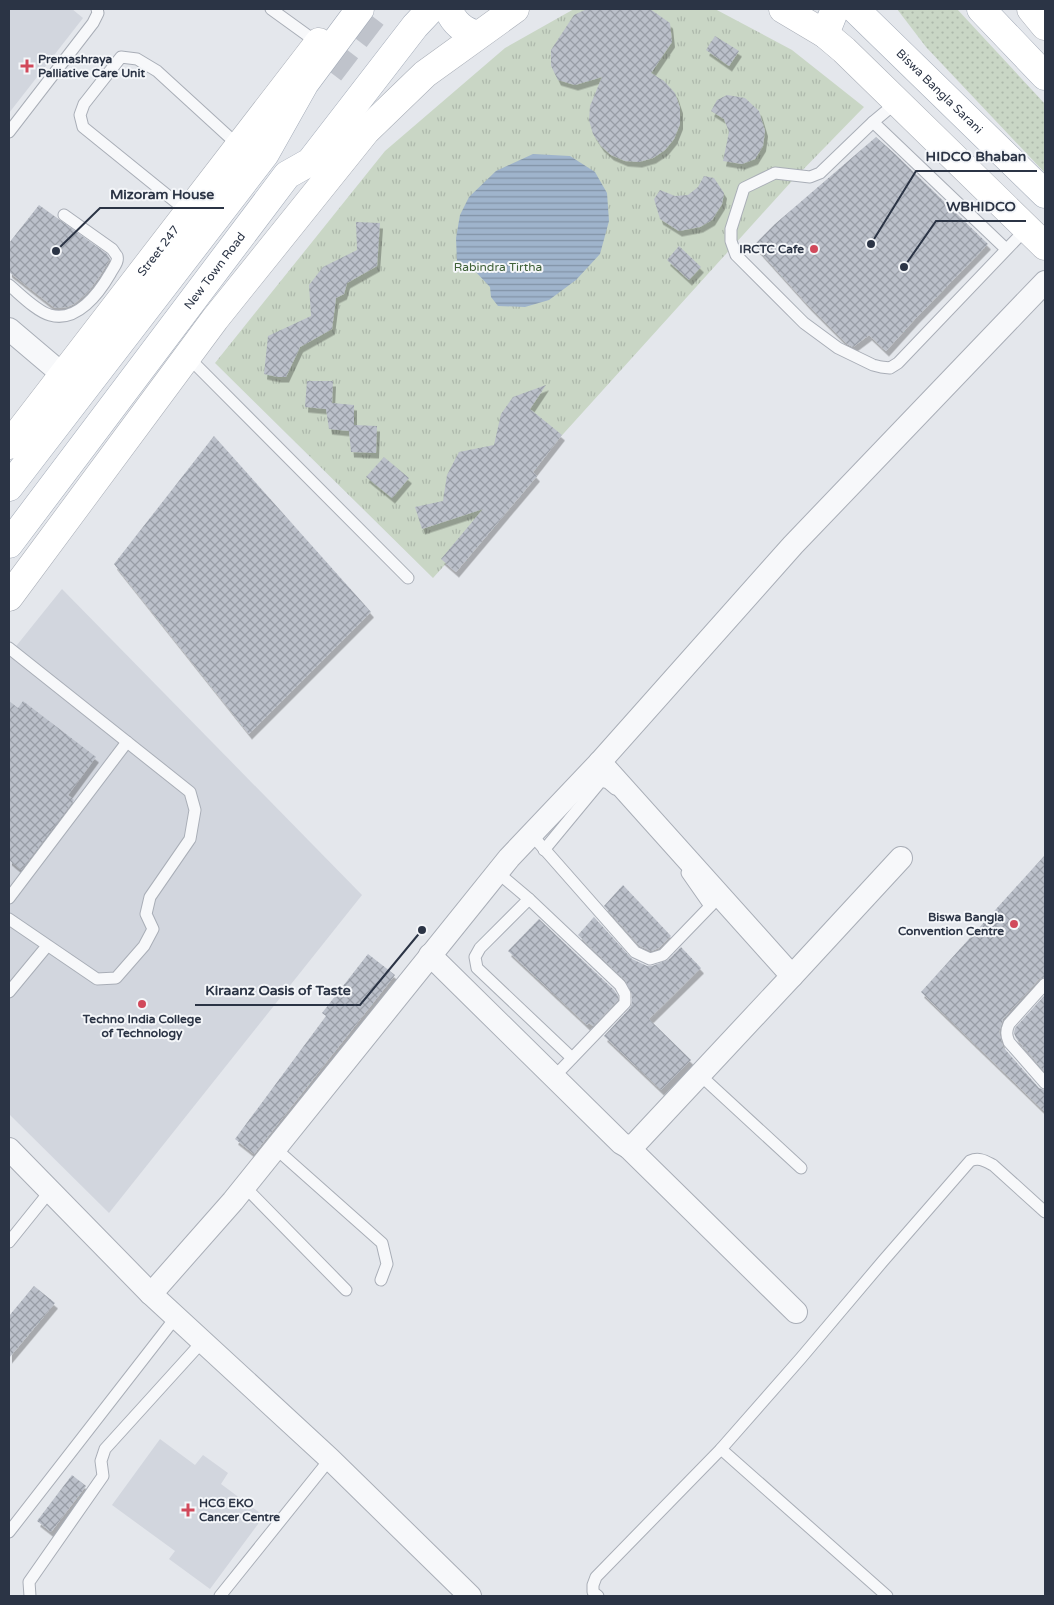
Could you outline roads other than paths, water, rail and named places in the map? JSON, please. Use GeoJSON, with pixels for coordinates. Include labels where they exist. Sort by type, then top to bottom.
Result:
{"type":"FeatureCollection","features":[{"type":"Feature","properties":{"kind":"main road","name":"Street 247"},"geometry":{"type":"LineString","coordinates":[[9,445],[72,382],[115,289],[188,212],[345,9]]}},
{"type":"Feature","properties":{"kind":"main road"},"geometry":{"type":"LineString","coordinates":[[265,154],[305,83],[360,9]]}},
{"type":"Feature","properties":{"kind":"main road","name":"New Town Road"},"geometry":{"type":"LineString","coordinates":[[9,544],[287,175],[310,162],[414,26],[431,9]]}},
{"type":"Feature","properties":{"kind":"main road"},"geometry":{"type":"LineString","coordinates":[[448,9],[456,24],[467,32],[478,35]]}},
{"type":"Feature","properties":{"kind":"main road"},"geometry":{"type":"LineString","coordinates":[[9,597],[187,356],[366,131],[425,74],[514,9]]}},
{"type":"Feature","properties":{"kind":"main road"},"geometry":{"type":"LineString","coordinates":[[782,9],[825,34],[844,50],[1036,237]]}},
{"type":"Feature","properties":{"kind":"main road"},"geometry":{"type":"LineString","coordinates":[[825,34],[835,9]]}},
{"type":"Feature","properties":{"kind":"main road","name":"Biswa Bangla Sarani"},"geometry":{"type":"LineString","coordinates":[[854,9],[1045,194]]}},
{"type":"Feature","properties":{"kind":"main road"},"geometry":{"type":"LineString","coordinates":[[981,9],[1045,76]]}},
{"type":"Feature","properties":{"kind":"main road"},"geometry":{"type":"LineString","coordinates":[[1031,9],[1045,26]]}},
{"type":"Feature","properties":{"kind":"main road"},"geometry":{"type":"LineString","coordinates":[[9,487],[72,382],[265,154],[307,101]]}},
{"type":"Feature","properties":{"kind":"main road"},"geometry":{"type":"LineString","coordinates":[[287,175],[330,118]]}},
{"type":"Feature","properties":{"kind":"street"},"geometry":{"type":"LineString","coordinates":[[151,1294],[244,1186],[497,872],[538,842],[600,762],[793,545],[1045,282]]}},
{"type":"Feature","properties":{"kind":"street"},"geometry":{"type":"LineString","coordinates":[[9,329],[72,382]]}},
{"type":"Feature","properties":{"kind":"street"},"geometry":{"type":"LineString","coordinates":[[600,762],[715,901],[792,976]]}},
{"type":"Feature","properties":{"kind":"street"},"geometry":{"type":"LineString","coordinates":[[628,1148],[636,1143],[700,1075],[900,858]]}},
{"type":"Feature","properties":{"kind":"street"},"geometry":{"type":"LineString","coordinates":[[430,955],[479,986],[554,1077],[796,1312]]}},
{"type":"Feature","properties":{"kind":"street"},"geometry":{"type":"LineString","coordinates":[[9,1149],[151,1294],[330,1459],[470,1596]]}},
{"type":"Feature","properties":{"kind":"lane"},"geometry":{"type":"LineString","coordinates":[[9,132],[93,23],[98,13],[97,9]]}},
{"type":"Feature","properties":{"kind":"lane"},"geometry":{"type":"LineString","coordinates":[[271,9],[318,43]]}},
{"type":"Feature","properties":{"kind":"lane"},"geometry":{"type":"LineString","coordinates":[[188,212],[83,127],[80,115],[84,104],[121,57],[137,58],[157,71],[239,146]]}},
{"type":"Feature","properties":{"kind":"lane"},"geometry":{"type":"LineString","coordinates":[[897,102],[873,122],[820,173],[810,177],[775,173],[744,188],[731,229],[731,241],[736,255],[804,323],[838,348],[873,365],[890,368],[898,363],[1006,250],[1036,237]]}},
{"type":"Feature","properties":{"kind":"lane"},"geometry":{"type":"LineString","coordinates":[[873,122],[1006,250]]}},
{"type":"Feature","properties":{"kind":"lane"},"geometry":{"type":"LineString","coordinates":[[9,285],[32,304],[51,315],[69,315],[115,289],[117,255],[112,249],[64,215]]}},
{"type":"Feature","properties":{"kind":"lane"},"geometry":{"type":"LineString","coordinates":[[187,356],[408,578]]}},
{"type":"Feature","properties":{"kind":"lane"},"geometry":{"type":"LineString","coordinates":[[9,648],[190,792],[195,810],[190,839],[150,897],[146,914],[153,930],[144,946],[116,978],[97,980],[9,919]]}},
{"type":"Feature","properties":{"kind":"lane"},"geometry":{"type":"LineString","coordinates":[[9,898],[127,742]]}},
{"type":"Feature","properties":{"kind":"lane"},"geometry":{"type":"LineString","coordinates":[[601,781],[604,781],[613,786],[715,901],[663,955],[650,959],[635,952],[538,842],[601,781]]}},
{"type":"Feature","properties":{"kind":"lane"},"geometry":{"type":"LineString","coordinates":[[497,872],[529,899],[620,985],[625,994],[625,1003],[554,1077]]}},
{"type":"Feature","properties":{"kind":"lane"},"geometry":{"type":"LineString","coordinates":[[529,899],[480,948],[475,957],[479,986],[572,1058]]}},
{"type":"Feature","properties":{"kind":"lane"},"geometry":{"type":"LineString","coordinates":[[9,992],[47,946]]}},
{"type":"Feature","properties":{"kind":"lane"},"geometry":{"type":"LineString","coordinates":[[1045,984],[1009,1024],[1006,1031],[1006,1037],[1009,1042],[1045,1083]]}},
{"type":"Feature","properties":{"kind":"lane"},"geometry":{"type":"LineString","coordinates":[[700,1075],[801,1168]]}},
{"type":"Feature","properties":{"kind":"lane"},"geometry":{"type":"LineString","coordinates":[[275,1148],[382,1243],[386,1264],[381,1280]]}},
{"type":"Feature","properties":{"kind":"lane"},"geometry":{"type":"LineString","coordinates":[[598,1596],[594,1592],[593,1585],[596,1577],[721,1449],[970,1162],[976,1159],[984,1160],[993,1165],[1045,1212]]}},
{"type":"Feature","properties":{"kind":"lane"},"geometry":{"type":"LineString","coordinates":[[244,1186],[346,1290]]}},
{"type":"Feature","properties":{"kind":"lane"},"geometry":{"type":"LineString","coordinates":[[9,1242],[50,1191]]}},
{"type":"Feature","properties":{"kind":"lane"},"geometry":{"type":"LineString","coordinates":[[9,1532],[176,1318]]}},
{"type":"Feature","properties":{"kind":"lane"},"geometry":{"type":"LineString","coordinates":[[30,1596],[29,1582],[103,1476],[101,1461],[105,1449],[202,1342]]}},
{"type":"Feature","properties":{"kind":"lane"},"geometry":{"type":"LineString","coordinates":[[721,1449],[887,1596]]}},
{"type":"Feature","properties":{"kind":"lane"},"geometry":{"type":"LineString","coordinates":[[220,1596],[330,1459]]}},
{"type":"Feature","properties":{"kind":"water"},"geometry":{"type":"Polygon","coordinates":[[[533,154],[570,156],[595,172],[607,193],[609,221],[600,254],[576,280],[549,300],[525,307],[498,306],[491,297],[490,287],[474,270],[463,269],[457,262],[456,238],[460,215],[469,197],[496,171],[533,154]]]}},
{"type":"Feature","properties":{"kind":"tunnel"},"geometry":{"type":"LineString","coordinates":[[330,72],[378,9]]}},
{"type":"Feature","properties":{"kind":"place","name":"Premashraya Palliative Care Unit"},"geometry":{"type":"Point","coordinates":[27,66]}},
{"type":"Feature","properties":{"kind":"place","name":"HIDCO Bhaban"},"geometry":{"type":"Point","coordinates":[871,244]}},
{"type":"Feature","properties":{"kind":"place","name":"IRCTC Cafe"},"geometry":{"type":"Point","coordinates":[814,249]}},
{"type":"Feature","properties":{"kind":"place","name":"Mizoram House"},"geometry":{"type":"Point","coordinates":[56,251]}},
{"type":"Feature","properties":{"kind":"place","name":"WBHIDCO"},"geometry":{"type":"Point","coordinates":[904,267]}},
{"type":"Feature","properties":{"kind":"place","name":"Biswa Bangla Convention Centre"},"geometry":{"type":"Point","coordinates":[1014,924]}},
{"type":"Feature","properties":{"kind":"place","name":"Kiraanz Oasis of Taste"},"geometry":{"type":"Point","coordinates":[422,930]}},
{"type":"Feature","properties":{"kind":"place","name":"Techno India College of Technology"},"geometry":{"type":"Point","coordinates":[142,1004]}},
{"type":"Feature","properties":{"kind":"place","name":"HCG EKO Cancer Centre"},"geometry":{"type":"Point","coordinates":[188,1510]}},
{"type":"Feature","properties":{"kind":"park label","name":"Rabindra Tirtha"},"geometry":{"type":"Point","coordinates":[498,267]}}]}
